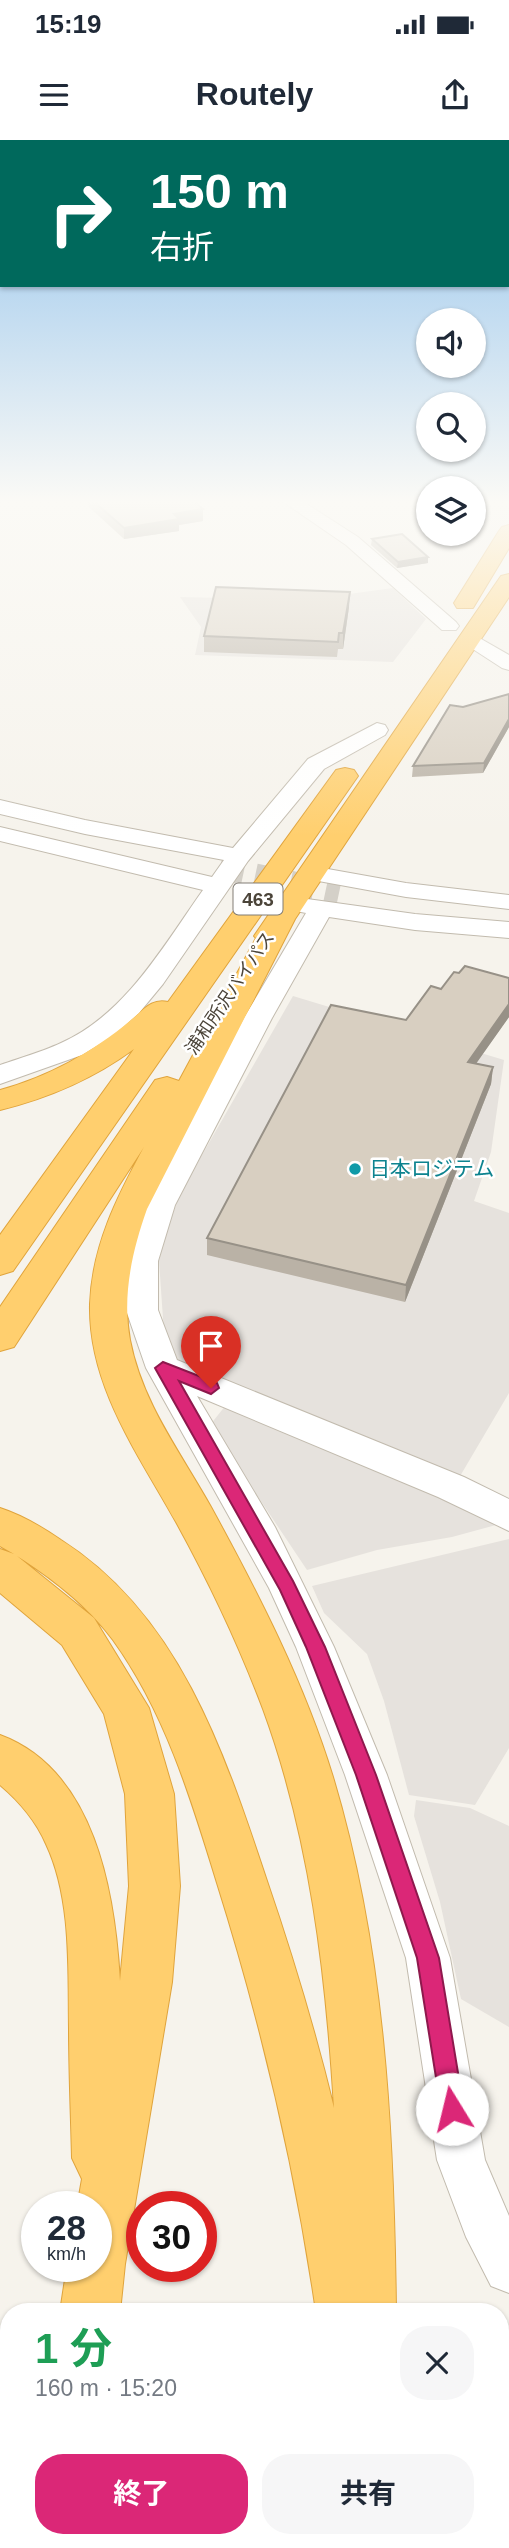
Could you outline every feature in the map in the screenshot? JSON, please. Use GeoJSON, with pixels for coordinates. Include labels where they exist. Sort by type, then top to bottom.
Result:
{"type":"FeatureCollection","features":[{"type":"Feature","properties":{"kind":"highway","name":"浦和所沢バイパス"},"geometry":{"type":"LineString","coordinates":[[0,1337],[308,905],[311,873],[469,611]]}},
{"type":"Feature","properties":{"kind":"highway","name":"浦和所沢バイパス"},"geometry":{"type":"LineString","coordinates":[[0,1262],[377,730],[479,611]]}},
{"type":"Feature","properties":{"kind":"highway"},"geometry":{"type":"LineString","coordinates":[[0,1100],[41,1088],[70,1075],[97,1061],[143,1027],[196,967],[275,863],[318,813]]}},
{"type":"Feature","properties":{"kind":"highway"},"geometry":{"type":"LineString","coordinates":[[308,905],[129,1209],[116,1242],[108,1310],[112,1342],[133,1404],[231,1585],[261,1648],[312,1787],[344,1938],[357,2035],[366,2303]]}},
{"type":"Feature","properties":{"kind":"highway"},"geometry":{"type":"LineString","coordinates":[[0,1525],[63,1564],[96,1591],[127,1624],[157,1668],[182,1718],[215,1797],[284,2022],[316,2155],[344,2303]]}},
{"type":"Feature","properties":{"kind":"highway"},"geometry":{"type":"LineString","coordinates":[[0,1567],[46,1599],[76,1630],[105,1668],[130,1716],[141,1750],[151,1800],[154,1923],[146,2001],[110,2191]]}},
{"type":"Feature","properties":{"kind":"highway"},"geometry":{"type":"LineString","coordinates":[[0,1756],[20,1770],[46,1796],[68,1834],[83,1874],[92,1923],[97,2191]]}},
{"type":"Feature","properties":{"kind":"highway"},"geometry":{"type":"LineString","coordinates":[[91,2303],[94,2282]]}},
{"type":"Feature","properties":{"kind":"street"},"geometry":{"type":"LineString","coordinates":[[435,611],[459,632],[509,664]]}},
{"type":"Feature","properties":{"kind":"street"},"geometry":{"type":"LineString","coordinates":[[0,1075],[72,1049],[103,1030],[130,1007],[154,978],[226,870],[316,764],[377,730]]}},
{"type":"Feature","properties":{"kind":"street"},"geometry":{"type":"LineString","coordinates":[[0,807],[85,827],[226,870]]}},
{"type":"Feature","properties":{"kind":"street"},"geometry":{"type":"LineString","coordinates":[[0,820],[226,870]]}},
{"type":"Feature","properties":{"kind":"street"},"geometry":{"type":"LineString","coordinates":[[0,834],[226,870]]}},
{"type":"Feature","properties":{"kind":"street"},"geometry":{"type":"LineString","coordinates":[[311,873],[406,890],[509,902]]}},
{"type":"Feature","properties":{"kind":"street"},"geometry":{"type":"LineString","coordinates":[[308,905],[419,908],[509,915]]}},
{"type":"Feature","properties":{"kind":"street"},"geometry":{"type":"LineString","coordinates":[[308,905],[415,922],[509,930]]}},
{"type":"Feature","properties":{"kind":"street"},"geometry":{"type":"LineString","coordinates":[[308,905],[252,1030],[160,1205],[142,1261],[142,1310],[163,1368],[287,1586],[315,1647],[366,1775],[428,1958],[461,2160],[484,2219],[509,2268]]}},
{"type":"Feature","properties":{"kind":"street"},"geometry":{"type":"LineString","coordinates":[[163,1368],[451,1487],[509,1516]]}},
{"type":"Feature","properties":{"kind":"shaded area"},"geometry":{"type":"Polygon","coordinates":[[[190,611],[418,611],[426,619],[393,662],[195,655],[201,627],[190,611]]]}},
{"type":"Feature","properties":{"kind":"shaded area"},"geometry":{"type":"Polygon","coordinates":[[[293,996],[504,1060],[491,1152],[474,1201],[509,1213],[509,1393],[456,1483],[180,1367],[164,1333],[159,1261],[164,1236],[182,1190],[293,996]]]}},
{"type":"Feature","properties":{"kind":"shaded area"},"geometry":{"type":"Polygon","coordinates":[[[226,1405],[422,1485],[496,1525],[452,1537],[377,1550],[307,1570],[210,1425],[226,1405]]]}},
{"type":"Feature","properties":{"kind":"shaded area"},"geometry":{"type":"Polygon","coordinates":[[[509,1539],[509,1748],[475,1805],[409,1795],[384,1701],[367,1654],[324,1613],[312,1586],[509,1539]]]}},
{"type":"Feature","properties":{"kind":"shaded area"},"geometry":{"type":"Polygon","coordinates":[[[416,1800],[470,1808],[509,1826],[509,2027],[461,1999],[440,1902],[414,1816],[416,1800]]]}},
{"type":"Feature","properties":{"kind":"building"},"geometry":{"type":"Polygon","coordinates":[[[210,611],[347,611],[343,633],[339,633],[338,642],[204,636],[210,611]]]}},
{"type":"Feature","properties":{"kind":"building"},"geometry":{"type":"Polygon","coordinates":[[[509,694],[509,719],[484,763],[413,766],[450,705],[463,707],[509,694]]]}},
{"type":"Feature","properties":{"kind":"building","name":"日本ロジテム"},"geometry":{"type":"Polygon","coordinates":[[[465,966],[509,978],[509,1004],[468,1062],[493,1067],[406,1285],[207,1238],[331,1005],[406,1020],[431,986],[441,989],[454,972],[459,973],[465,966]]]}},
{"type":"Feature","properties":{"kind":"tunnel"},"geometry":{"type":"LineString","coordinates":[[220,868],[339,893]]}},
{"type":"Feature","properties":{"kind":"place","name":"日本ロジテム"},"geometry":{"type":"Point","coordinates":[355,1169]}},
{"type":"Feature","properties":{"kind":"route"},"geometry":{"type":"LineString","coordinates":[[211,1388],[163,1368],[287,1586],[315,1647],[366,1775],[428,1958],[452,2109]]}}]}
